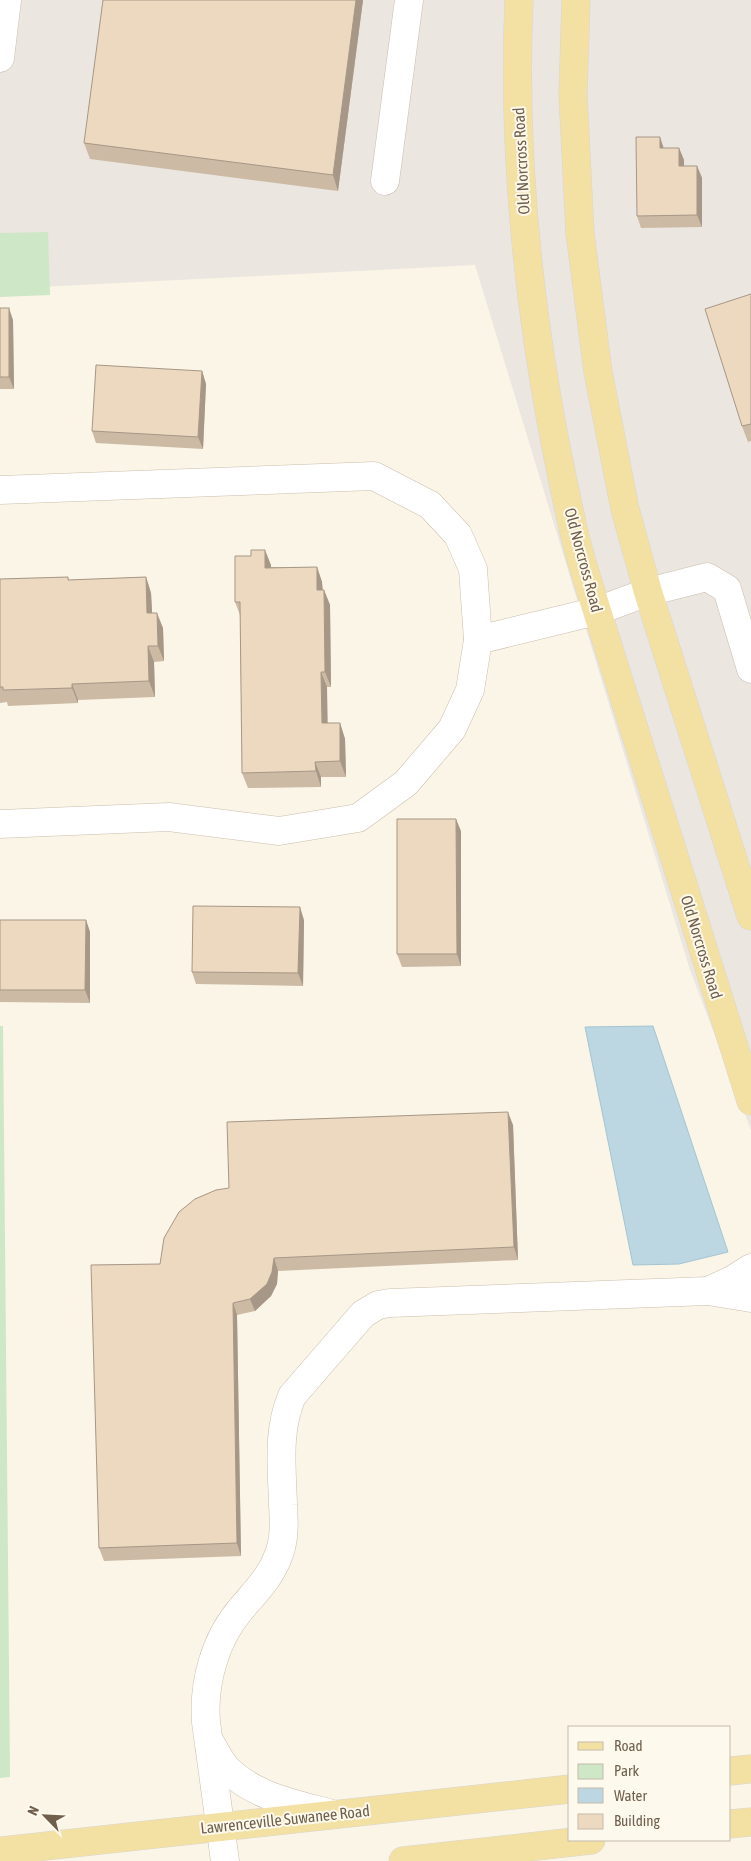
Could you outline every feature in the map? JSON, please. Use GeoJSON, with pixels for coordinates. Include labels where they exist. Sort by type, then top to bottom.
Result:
{"type":"FeatureCollection","features":[{"type":"Feature","properties":{"kind":"main road","name":"Old Norcross Road"},"geometry":{"type":"LineString","coordinates":[[519,0],[517,40],[520,151],[527,262],[546,393],[574,533],[597,612],[751,1101]]}},
{"type":"Feature","properties":{"kind":"main road"},"geometry":{"type":"LineString","coordinates":[[576,0],[573,95],[580,233],[598,372],[625,509],[648,592],[751,916]]}},
{"type":"Feature","properties":{"kind":"main road"},"geometry":{"type":"LineString","coordinates":[[731,1771],[751,1769]]}},
{"type":"Feature","properties":{"kind":"main road","name":"Lawrenceville Suwanee Road"},"geometry":{"type":"LineString","coordinates":[[0,1851],[568,1788]]}},
{"type":"Feature","properties":{"kind":"main road"},"geometry":{"type":"LineString","coordinates":[[731,1824],[751,1822]]}},
{"type":"Feature","properties":{"kind":"main road"},"geometry":{"type":"LineString","coordinates":[[403,1861],[583,1841]]}},
{"type":"Feature","properties":{"kind":"lane"},"geometry":{"type":"LineString","coordinates":[[0,58],[7,0]]}},
{"type":"Feature","properties":{"kind":"lane"},"geometry":{"type":"LineString","coordinates":[[385,181],[409,0]]}},
{"type":"Feature","properties":{"kind":"lane"},"geometry":{"type":"LineString","coordinates":[[0,490],[374,476],[430,505],[458,535],[473,569],[478,640],[470,690],[452,729],[406,783],[358,818],[279,831],[170,817],[0,824]]}},
{"type":"Feature","properties":{"kind":"lane"},"geometry":{"type":"LineString","coordinates":[[478,640],[597,612],[648,592],[707,577],[726,589],[751,669]]}},
{"type":"Feature","properties":{"kind":"lane"},"geometry":{"type":"LineString","coordinates":[[708,1291],[732,1280],[751,1268]]}},
{"type":"Feature","properties":{"kind":"lane"},"geometry":{"type":"LineString","coordinates":[[225,1861],[205,1711],[209,1677],[219,1644],[234,1617],[269,1576],[280,1552],[283,1539],[281,1442],[284,1418],[292,1396],[363,1314],[378,1305],[390,1303],[708,1291],[751,1298]]}},
{"type":"Feature","properties":{"kind":"lane"},"geometry":{"type":"LineString","coordinates":[[208,1740],[227,1768],[249,1786],[280,1800],[332,1814]]}},
{"type":"Feature","properties":{"kind":"shaded area"},"geometry":{"type":"Polygon","coordinates":[[[0,0],[751,0],[751,1130],[690,970],[475,265],[0,289],[0,0]]]}},
{"type":"Feature","properties":{"kind":"green space"},"geometry":{"type":"Polygon","coordinates":[[[48,232],[50,295],[0,297],[0,233],[48,232]]]}},
{"type":"Feature","properties":{"kind":"green space"},"geometry":{"type":"Polygon","coordinates":[[[0,1026],[3,1026],[10,1777],[0,1778],[0,1026]]]}},
{"type":"Feature","properties":{"kind":"water"},"geometry":{"type":"Polygon","coordinates":[[[653,1026],[728,1252],[679,1264],[633,1265],[585,1027],[653,1026]]]}},
{"type":"Feature","properties":{"kind":"building"},"geometry":{"type":"Polygon","coordinates":[[[103,0],[356,0],[333,175],[84,143],[103,0]]]}},
{"type":"Feature","properties":{"kind":"building"},"geometry":{"type":"Polygon","coordinates":[[[636,137],[660,137],[660,148],[679,148],[679,166],[697,166],[697,215],[637,216],[636,137]]]}},
{"type":"Feature","properties":{"kind":"building"},"geometry":{"type":"Polygon","coordinates":[[[751,294],[751,424],[742,426],[705,309],[751,294]]]}},
{"type":"Feature","properties":{"kind":"building"},"geometry":{"type":"Polygon","coordinates":[[[0,308],[9,308],[9,377],[0,377],[0,308]]]}},
{"type":"Feature","properties":{"kind":"building"},"geometry":{"type":"Polygon","coordinates":[[[96,365],[202,371],[198,437],[92,431],[96,365]]]}},
{"type":"Feature","properties":{"kind":"building"},"geometry":{"type":"Polygon","coordinates":[[[251,550],[265,550],[265,568],[317,567],[317,590],[324,590],[325,672],[321,672],[322,723],[340,723],[340,761],[315,762],[316,771],[242,773],[240,602],[235,602],[235,556],[251,556],[251,550]]]}},
{"type":"Feature","properties":{"kind":"building"},"geometry":{"type":"Polygon","coordinates":[[[68,577],[68,580],[146,577],[147,613],[157,613],[158,646],[148,646],[149,681],[72,684],[72,688],[3,690],[3,687],[0,687],[0,579],[68,577]]]}},
{"type":"Feature","properties":{"kind":"building"},"geometry":{"type":"Polygon","coordinates":[[[397,819],[456,819],[457,954],[397,954],[397,819]]]}},
{"type":"Feature","properties":{"kind":"building"},"geometry":{"type":"Polygon","coordinates":[[[193,906],[300,907],[298,973],[192,972],[193,906]]]}},
{"type":"Feature","properties":{"kind":"building"},"geometry":{"type":"Polygon","coordinates":[[[0,920],[86,920],[85,990],[0,990],[0,920]]]}},
{"type":"Feature","properties":{"kind":"building"},"geometry":{"type":"Polygon","coordinates":[[[508,1112],[514,1247],[274,1258],[272,1272],[267,1284],[250,1299],[233,1303],[237,1543],[99,1548],[91,1265],[160,1264],[164,1238],[179,1212],[195,1199],[216,1190],[229,1188],[227,1122],[508,1112]]]}}]}
